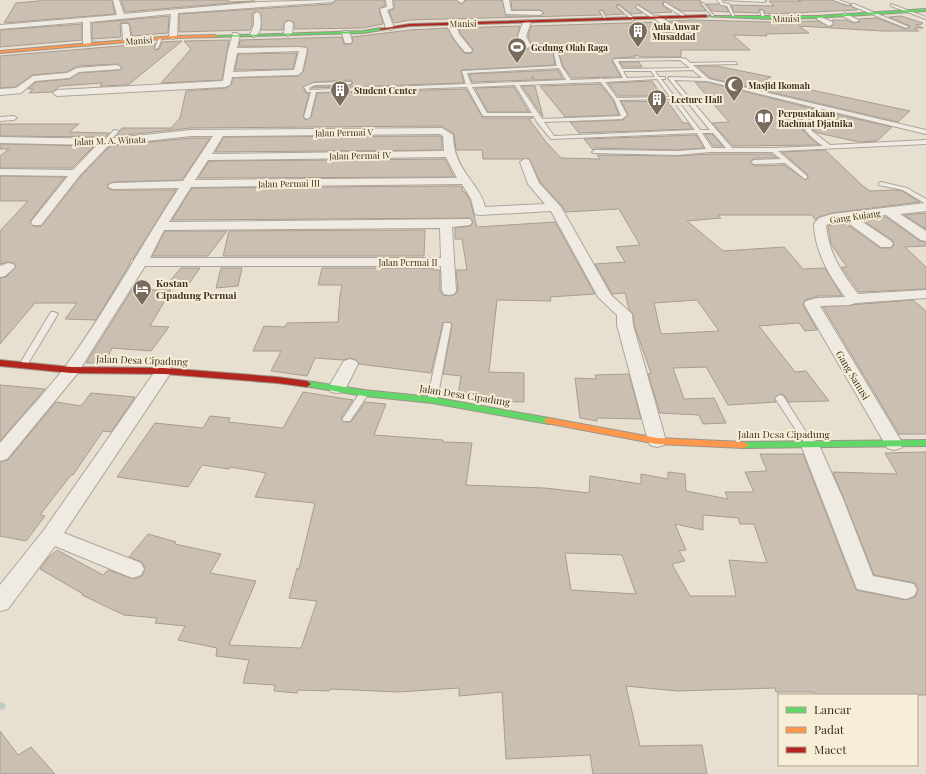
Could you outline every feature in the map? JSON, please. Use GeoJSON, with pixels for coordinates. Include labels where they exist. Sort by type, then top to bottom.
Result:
{"type":"FeatureCollection","features":[{"type":"Feature","properties":{"kind":"street"},"geometry":{"type":"LineString","coordinates":[[116,0],[121,16]]}},
{"type":"Feature","properties":{"kind":"street"},"geometry":{"type":"LineString","coordinates":[[0,26],[238,7],[259,2],[332,0]]}},
{"type":"Feature","properties":{"kind":"street"},"geometry":{"type":"LineString","coordinates":[[389,0],[390,8],[383,9],[390,28]]}},
{"type":"Feature","properties":{"kind":"street"},"geometry":{"type":"LineString","coordinates":[[506,0],[508,13],[542,14]]}},
{"type":"Feature","properties":{"kind":"street","name":"Manisi"},"geometry":{"type":"LineString","coordinates":[[0,52],[173,37],[288,34],[347,37],[410,25],[497,25],[527,22],[542,14],[603,16],[633,19],[683,15],[734,16],[763,14],[818,18],[926,10]]}},
{"type":"Feature","properties":{"kind":"street"},"geometry":{"type":"LineString","coordinates":[[173,37],[175,11]]}},
{"type":"Feature","properties":{"kind":"street"},"geometry":{"type":"LineString","coordinates":[[254,35],[258,25],[257,14]]}},
{"type":"Feature","properties":{"kind":"street"},"geometry":{"type":"LineString","coordinates":[[845,15],[856,21]]}},
{"type":"Feature","properties":{"kind":"street"},"geometry":{"type":"LineString","coordinates":[[17,25],[21,17]]}},
{"type":"Feature","properties":{"kind":"street"},"geometry":{"type":"LineString","coordinates":[[655,17],[666,24],[664,24],[669,29]]}},
{"type":"Feature","properties":{"kind":"street"},"geometry":{"type":"LineString","coordinates":[[818,18],[829,24]]}},
{"type":"Feature","properties":{"kind":"street"},"geometry":{"type":"LineString","coordinates":[[86,20],[87,44]]}},
{"type":"Feature","properties":{"kind":"street"},"geometry":{"type":"LineString","coordinates":[[526,46],[522,36],[527,22]]}},
{"type":"Feature","properties":{"kind":"street"},"geometry":{"type":"LineString","coordinates":[[288,34],[289,24]]}},
{"type":"Feature","properties":{"kind":"street"},"geometry":{"type":"LineString","coordinates":[[452,24],[452,28],[468,50]]}},
{"type":"Feature","properties":{"kind":"street"},"geometry":{"type":"LineString","coordinates":[[125,26],[127,40]]}},
{"type":"Feature","properties":{"kind":"street"},"geometry":{"type":"LineString","coordinates":[[57,93],[220,85],[227,83],[236,35]]}},
{"type":"Feature","properties":{"kind":"street"},"geometry":{"type":"LineString","coordinates":[[228,75],[298,72],[303,50],[299,48],[232,51]]}},
{"type":"Feature","properties":{"kind":"street"},"geometry":{"type":"LineString","coordinates":[[0,92],[18,91],[34,79],[68,75],[77,70],[117,67]]}},
{"type":"Feature","properties":{"kind":"street","name":"Jalan Permai V"},"geometry":{"type":"LineString","coordinates":[[219,134],[442,131],[448,135],[450,154]]}},
{"type":"Feature","properties":{"kind":"street","name":"Jalan M. A. Winata"},"geometry":{"type":"LineString","coordinates":[[0,140],[106,142],[140,140],[191,133],[219,134]]}},
{"type":"Feature","properties":{"kind":"street"},"geometry":{"type":"LineString","coordinates":[[0,455],[71,370],[141,262],[160,226],[219,134]]}},
{"type":"Feature","properties":{"kind":"street"},"geometry":{"type":"LineString","coordinates":[[37,222],[76,173],[106,142]]}},
{"type":"Feature","properties":{"kind":"street"},"geometry":{"type":"LineString","coordinates":[[450,154],[465,181],[475,192],[480,204],[479,211],[555,207]]}},
{"type":"Feature","properties":{"kind":"street","name":"Jalan Permai IV"},"geometry":{"type":"LineString","coordinates":[[204,157],[450,154]]}},
{"type":"Feature","properties":{"kind":"street"},"geometry":{"type":"LineString","coordinates":[[525,162],[534,184],[555,207],[605,296],[624,314],[625,325],[656,436]]}},
{"type":"Feature","properties":{"kind":"street"},"geometry":{"type":"LineString","coordinates":[[0,172],[76,173]]}},
{"type":"Feature","properties":{"kind":"street","name":"Jalan Permai III"},"geometry":{"type":"LineString","coordinates":[[114,186],[465,181]]}},
{"type":"Feature","properties":{"kind":"street","name":"Gang Kujang"},"geometry":{"type":"LineString","coordinates":[[854,299],[840,282],[832,266],[823,246],[820,224],[823,221],[846,216],[926,207]]}},
{"type":"Feature","properties":{"kind":"street"},"geometry":{"type":"LineString","coordinates":[[890,212],[926,237]]}},
{"type":"Feature","properties":{"kind":"street"},"geometry":{"type":"LineString","coordinates":[[846,216],[886,244]]}},
{"type":"Feature","properties":{"kind":"street"},"geometry":{"type":"LineString","coordinates":[[160,226],[446,224],[466,222]]}},
{"type":"Feature","properties":{"kind":"street","name":"Jalan Permai II"},"geometry":{"type":"LineString","coordinates":[[141,262],[447,262],[446,224]]}},
{"type":"Feature","properties":{"kind":"street"},"geometry":{"type":"LineString","coordinates":[[447,262],[449,291]]}},
{"type":"Feature","properties":{"kind":"street"},"geometry":{"type":"LineString","coordinates":[[854,299],[926,294]]}},
{"type":"Feature","properties":{"kind":"street","name":"Gang Sanusi"},"geometry":{"type":"LineString","coordinates":[[854,299],[849,301],[811,304],[894,444]]}},
{"type":"Feature","properties":{"kind":"street","name":"Jalan Desa Cipadung"},"geometry":{"type":"LineString","coordinates":[[0,362],[71,370],[164,371],[277,380],[364,393],[432,400],[656,436],[740,446],[926,443]]}},
{"type":"Feature","properties":{"kind":"street"},"geometry":{"type":"LineString","coordinates":[[337,388],[350,364]]}},
{"type":"Feature","properties":{"kind":"street"},"geometry":{"type":"LineString","coordinates":[[0,602],[51,536],[164,371]]}},
{"type":"Feature","properties":{"kind":"street"},"geometry":{"type":"LineString","coordinates":[[810,445],[836,506],[865,583],[906,590]]}},
{"type":"Feature","properties":{"kind":"street"},"geometry":{"type":"LineString","coordinates":[[51,536],[133,569]]}},
{"type":"Feature","properties":{"kind":"lane"},"geometry":{"type":"LineString","coordinates":[[719,0],[722,4],[728,5],[734,16]]}},
{"type":"Feature","properties":{"kind":"lane"},"geometry":{"type":"LineString","coordinates":[[726,0],[764,1]]}},
{"type":"Feature","properties":{"kind":"lane"},"geometry":{"type":"LineString","coordinates":[[835,0],[848,4]]}},
{"type":"Feature","properties":{"kind":"lane"},"geometry":{"type":"LineString","coordinates":[[665,4],[683,15]]}},
{"type":"Feature","properties":{"kind":"lane"},"geometry":{"type":"LineString","coordinates":[[702,4],[713,15]]}},
{"type":"Feature","properties":{"kind":"lane"},"geometry":{"type":"LineString","coordinates":[[853,5],[907,27]]}},
{"type":"Feature","properties":{"kind":"lane"},"geometry":{"type":"LineString","coordinates":[[637,6],[655,17]]}},
{"type":"Feature","properties":{"kind":"lane"},"geometry":{"type":"LineString","coordinates":[[892,6],[926,18]]}},
{"type":"Feature","properties":{"kind":"lane"},"geometry":{"type":"LineString","coordinates":[[618,7],[633,19]]}},
{"type":"Feature","properties":{"kind":"lane"},"geometry":{"type":"LineString","coordinates":[[156,48],[160,38]]}},
{"type":"Feature","properties":{"kind":"lane"},"geometry":{"type":"LineString","coordinates":[[556,54],[560,67],[569,81]]}},
{"type":"Feature","properties":{"kind":"lane"},"geometry":{"type":"LineString","coordinates":[[625,78],[615,60],[680,59],[707,80]]}},
{"type":"Feature","properties":{"kind":"lane"},"geometry":{"type":"LineString","coordinates":[[688,64],[735,63]]}},
{"type":"Feature","properties":{"kind":"lane"},"geometry":{"type":"LineString","coordinates":[[536,114],[485,115],[469,86],[464,73],[560,67]]}},
{"type":"Feature","properties":{"kind":"lane"},"geometry":{"type":"LineString","coordinates":[[652,69],[698,131],[710,150]]}},
{"type":"Feature","properties":{"kind":"lane"},"geometry":{"type":"LineString","coordinates":[[620,70],[693,69]]}},
{"type":"Feature","properties":{"kind":"lane"},"geometry":{"type":"LineString","coordinates":[[350,84],[314,84],[306,87],[306,90],[469,86],[625,78],[707,80],[926,132]]}},
{"type":"Feature","properties":{"kind":"lane"},"geometry":{"type":"LineString","coordinates":[[670,78],[730,150]]}},
{"type":"Feature","properties":{"kind":"lane"},"geometry":{"type":"LineString","coordinates":[[540,121],[624,116],[616,99],[601,79]]}},
{"type":"Feature","properties":{"kind":"lane"},"geometry":{"type":"LineString","coordinates":[[516,84],[550,136],[558,138],[713,131]]}},
{"type":"Feature","properties":{"kind":"lane"},"geometry":{"type":"LineString","coordinates":[[307,117],[314,91]]}},
{"type":"Feature","properties":{"kind":"lane"},"geometry":{"type":"LineString","coordinates":[[616,99],[674,98]]}},
{"type":"Feature","properties":{"kind":"lane"},"geometry":{"type":"LineString","coordinates":[[821,107],[805,120],[804,125],[808,131],[830,148]]}},
{"type":"Feature","properties":{"kind":"lane"},"geometry":{"type":"LineString","coordinates":[[0,119],[14,118]]}},
{"type":"Feature","properties":{"kind":"lane"},"geometry":{"type":"LineString","coordinates":[[106,142],[116,131]]}},
{"type":"Feature","properties":{"kind":"lane"},"geometry":{"type":"LineString","coordinates":[[595,152],[773,150],[926,142]]}},
{"type":"Feature","properties":{"kind":"lane"},"geometry":{"type":"LineString","coordinates":[[773,150],[806,177]]}},
{"type":"Feature","properties":{"kind":"lane"},"geometry":{"type":"LineString","coordinates":[[754,162],[785,161]]}},
{"type":"Feature","properties":{"kind":"lane"},"geometry":{"type":"LineString","coordinates":[[881,184],[905,189],[926,202]]}},
{"type":"Feature","properties":{"kind":"lane"},"geometry":{"type":"LineString","coordinates":[[23,365],[54,314]]}},
{"type":"Feature","properties":{"kind":"lane"},"geometry":{"type":"LineString","coordinates":[[432,400],[447,325]]}},
{"type":"Feature","properties":{"kind":"lane"},"geometry":{"type":"LineString","coordinates":[[346,419],[364,393]]}},
{"type":"Feature","properties":{"kind":"lane"},"geometry":{"type":"LineString","coordinates":[[780,398],[810,445]]}},
{"type":"Feature","properties":{"kind":"path"},"geometry":{"type":"LineString","coordinates":[[556,54],[556,50],[603,50],[608,59],[615,60]]}},
{"type":"Feature","properties":{"kind":"building"},"geometry":{"type":"Polygon","coordinates":[[[39,0],[112,0],[115,14],[4,23],[16,3],[39,0]]]}},
{"type":"Feature","properties":{"kind":"building"},"geometry":{"type":"Polygon","coordinates":[[[121,0],[228,0],[228,2],[255,1],[125,12],[121,0]]]}},
{"type":"Feature","properties":{"kind":"building"},"geometry":{"type":"Polygon","coordinates":[[[336,0],[385,0],[385,6],[379,9],[383,24],[363,28],[294,29],[294,22],[288,20],[284,23],[283,30],[261,30],[261,14],[256,11],[252,14],[252,25],[250,30],[179,32],[179,14],[332,4],[336,0]]]}},
{"type":"Feature","properties":{"kind":"building"},"geometry":{"type":"Polygon","coordinates":[[[394,0],[456,0],[461,4],[466,0],[502,0],[506,16],[540,16],[544,13],[540,10],[512,10],[511,0],[700,0],[700,4],[706,11],[682,11],[664,2],[662,3],[663,6],[672,12],[652,13],[637,4],[635,7],[643,13],[631,14],[617,4],[616,7],[624,14],[606,15],[603,10],[600,10],[601,15],[410,20],[394,23],[389,11],[394,9],[394,0]]]}},
{"type":"Feature","properties":{"kind":"building"},"geometry":{"type":"Polygon","coordinates":[[[798,0],[832,0],[848,6],[850,5],[857,10],[771,14],[765,13],[760,9],[759,13],[734,12],[731,5],[774,6],[769,1],[801,1],[798,0]]]}},
{"type":"Feature","properties":{"kind":"building"},"geometry":{"type":"Polygon","coordinates":[[[706,4],[719,4],[726,7],[729,12],[712,11],[706,4]]]}},
{"type":"Feature","properties":{"kind":"building"},"geometry":{"type":"Polygon","coordinates":[[[169,16],[168,33],[132,36],[129,23],[122,22],[120,24],[121,37],[92,39],[92,23],[169,16]]]}},
{"type":"Feature","properties":{"kind":"building"},"geometry":{"type":"Polygon","coordinates":[[[901,16],[923,23],[916,25],[923,28],[914,28],[919,31],[882,31],[799,26],[809,33],[766,34],[767,36],[733,35],[750,50],[681,50],[681,57],[643,57],[634,55],[635,57],[614,58],[612,61],[621,77],[572,78],[563,66],[559,54],[555,52],[553,54],[555,65],[462,70],[464,83],[311,88],[315,86],[350,86],[353,82],[350,80],[314,82],[303,87],[306,93],[309,94],[303,117],[306,120],[311,117],[317,93],[466,89],[483,118],[533,118],[529,119],[546,142],[561,158],[600,159],[597,155],[677,156],[710,154],[771,154],[777,158],[754,158],[750,162],[754,166],[784,165],[806,180],[808,175],[782,152],[825,150],[870,191],[902,191],[920,202],[832,213],[819,217],[815,220],[812,215],[718,215],[721,218],[687,221],[723,251],[784,247],[803,269],[825,268],[842,296],[818,296],[805,300],[803,305],[817,330],[805,331],[799,323],[759,326],[795,372],[806,371],[829,401],[789,402],[784,395],[780,394],[774,398],[776,402],[728,405],[706,367],[673,368],[684,399],[714,398],[726,423],[703,424],[699,415],[660,413],[648,374],[651,373],[634,325],[633,314],[629,309],[625,293],[612,294],[595,264],[625,262],[616,247],[640,245],[619,209],[566,212],[540,182],[529,159],[483,159],[482,150],[456,150],[454,134],[442,126],[191,128],[116,136],[122,128],[171,128],[180,118],[186,91],[226,88],[231,85],[233,78],[298,76],[303,72],[308,50],[306,47],[239,46],[240,40],[342,37],[344,44],[351,44],[353,42],[352,37],[410,30],[448,28],[453,39],[464,53],[471,54],[473,49],[460,33],[459,28],[520,26],[517,37],[523,49],[527,50],[532,46],[528,36],[531,26],[656,22],[665,32],[672,32],[674,29],[670,21],[818,21],[830,27],[834,24],[832,20],[846,20],[854,23],[860,22],[859,19],[877,18],[905,29],[909,28],[910,26],[889,17],[901,16]],[[697,300],[654,303],[661,334],[719,331],[697,300]]]}},
{"type":"Feature","properties":{"kind":"building"},"geometry":{"type":"Polygon","coordinates":[[[82,24],[82,40],[0,47],[0,30],[82,24]]]}},
{"type":"Feature","properties":{"kind":"building"},"geometry":{"type":"Polygon","coordinates":[[[229,40],[222,80],[161,83],[191,49],[184,41],[229,40]]]}},
{"type":"Feature","properties":{"kind":"building"},"geometry":{"type":"Polygon","coordinates":[[[182,41],[128,85],[100,86],[102,83],[60,86],[52,92],[29,93],[33,89],[28,89],[36,82],[69,79],[79,73],[120,70],[122,67],[117,64],[77,66],[67,72],[33,75],[15,87],[0,88],[0,56],[155,43],[155,50],[159,49],[162,42],[182,41]]]}},
{"type":"Feature","properties":{"kind":"building"},"geometry":{"type":"Polygon","coordinates":[[[297,53],[293,69],[235,70],[238,54],[297,53]]]}},
{"type":"Feature","properties":{"kind":"building"},"geometry":{"type":"Polygon","coordinates":[[[620,62],[639,62],[642,67],[623,67],[620,62]]]}},
{"type":"Feature","properties":{"kind":"building"},"geometry":{"type":"Polygon","coordinates":[[[697,66],[717,66],[771,77],[765,80],[910,111],[898,122],[710,78],[697,66]]]}},
{"type":"Feature","properties":{"kind":"building"},"geometry":{"type":"Polygon","coordinates":[[[558,70],[563,79],[535,80],[532,76],[533,80],[472,82],[469,74],[558,70]]]}},
{"type":"Feature","properties":{"kind":"building"},"geometry":{"type":"Polygon","coordinates":[[[652,81],[662,96],[618,96],[608,83],[652,81]]]}},
{"type":"Feature","properties":{"kind":"building"},"geometry":{"type":"Polygon","coordinates":[[[695,82],[707,82],[814,109],[802,118],[801,124],[804,131],[802,130],[819,145],[733,146],[712,123],[729,122],[695,82]]]}},
{"type":"Feature","properties":{"kind":"building"},"geometry":{"type":"Polygon","coordinates":[[[600,84],[613,100],[619,115],[565,117],[540,86],[600,84]]]}},
{"type":"Feature","properties":{"kind":"building"},"geometry":{"type":"Polygon","coordinates":[[[522,86],[535,86],[543,117],[522,86]]]}},
{"type":"Feature","properties":{"kind":"building"},"geometry":{"type":"Polygon","coordinates":[[[514,87],[529,112],[488,112],[475,88],[514,87]]]}},
{"type":"Feature","properties":{"kind":"building"},"geometry":{"type":"Polygon","coordinates":[[[621,101],[668,102],[683,123],[688,123],[692,129],[579,133],[570,122],[623,120],[628,115],[621,101]]]}},
{"type":"Feature","properties":{"kind":"building"},"geometry":{"type":"Polygon","coordinates":[[[822,111],[892,127],[877,141],[859,142],[818,133],[813,130],[810,121],[822,111]]]}},
{"type":"Feature","properties":{"kind":"building"},"geometry":{"type":"Polygon","coordinates":[[[0,124],[79,124],[69,132],[109,133],[105,137],[0,136],[0,124]]]}},
{"type":"Feature","properties":{"kind":"building"},"geometry":{"type":"Polygon","coordinates":[[[705,134],[712,134],[723,146],[713,146],[705,134]]]}},
{"type":"Feature","properties":{"kind":"building"},"geometry":{"type":"Polygon","coordinates":[[[696,135],[704,148],[677,150],[595,148],[593,150],[584,139],[696,135]]]}},
{"type":"Feature","properties":{"kind":"building"},"geometry":{"type":"Polygon","coordinates":[[[224,137],[442,137],[442,150],[215,152],[224,137]]]}},
{"type":"Feature","properties":{"kind":"building"},"geometry":{"type":"Polygon","coordinates":[[[191,138],[210,138],[182,180],[114,182],[107,185],[109,189],[114,190],[176,190],[133,259],[131,259],[129,265],[96,320],[65,319],[77,303],[35,303],[0,344],[0,278],[6,277],[16,267],[14,263],[8,262],[0,264],[0,231],[28,201],[0,201],[0,176],[65,177],[30,221],[33,226],[41,226],[81,176],[110,146],[191,138]]]}},
{"type":"Feature","properties":{"kind":"building"},"geometry":{"type":"Polygon","coordinates":[[[0,144],[94,146],[72,168],[0,168],[0,156],[9,149],[0,149],[0,144]]]}},
{"type":"Feature","properties":{"kind":"building"},"geometry":{"type":"Polygon","coordinates":[[[445,159],[454,177],[198,178],[209,161],[445,159]]]}},
{"type":"Feature","properties":{"kind":"building"},"geometry":{"type":"Polygon","coordinates":[[[462,187],[463,192],[465,192],[470,200],[477,227],[555,222],[595,294],[550,297],[551,301],[497,300],[489,372],[524,373],[524,402],[486,401],[458,396],[461,376],[443,374],[452,325],[450,322],[443,323],[431,373],[359,364],[356,360],[350,358],[343,360],[315,358],[307,376],[271,371],[281,351],[253,351],[264,326],[285,327],[287,323],[338,322],[342,285],[318,285],[322,268],[433,268],[433,270],[440,270],[440,291],[443,295],[454,295],[458,291],[456,270],[467,270],[462,239],[455,239],[455,228],[471,226],[473,221],[470,218],[172,220],[192,188],[462,187]]]}},
{"type":"Feature","properties":{"kind":"building"},"geometry":{"type":"Polygon","coordinates":[[[926,213],[926,229],[904,215],[926,213]]]}},
{"type":"Feature","properties":{"kind":"building"},"geometry":{"type":"Polygon","coordinates":[[[886,217],[920,241],[926,242],[926,246],[905,247],[926,267],[926,289],[859,292],[843,269],[842,267],[847,267],[831,244],[828,226],[844,222],[880,248],[891,248],[894,245],[892,240],[862,220],[886,217]]]}},
{"type":"Feature","properties":{"kind":"building"},"geometry":{"type":"Polygon","coordinates":[[[425,230],[424,256],[223,256],[229,231],[425,230]]]}},
{"type":"Feature","properties":{"kind":"building"},"geometry":{"type":"Polygon","coordinates":[[[165,231],[227,231],[208,256],[152,256],[165,231]]]}},
{"type":"Feature","properties":{"kind":"building"},"geometry":{"type":"Polygon","coordinates":[[[181,268],[200,268],[188,285],[168,283],[181,268]]]}},
{"type":"Feature","properties":{"kind":"building"},"geometry":{"type":"Polygon","coordinates":[[[221,268],[242,268],[238,286],[216,288],[221,268]]]}},
{"type":"Feature","properties":{"kind":"building"},"geometry":{"type":"Polygon","coordinates":[[[132,290],[171,290],[150,326],[169,327],[151,351],[112,348],[105,363],[86,363],[132,290]]]}},
{"type":"Feature","properties":{"kind":"building"},"geometry":{"type":"Polygon","coordinates":[[[913,300],[926,311],[926,434],[899,434],[823,307],[913,300]]]}},
{"type":"Feature","properties":{"kind":"building"},"geometry":{"type":"Polygon","coordinates":[[[629,374],[641,419],[597,418],[597,421],[580,418],[575,378],[596,379],[595,375],[629,374]]]}},
{"type":"Feature","properties":{"kind":"building"},"geometry":{"type":"Polygon","coordinates":[[[0,385],[45,389],[0,441],[0,385]]]}},
{"type":"Feature","properties":{"kind":"building"},"geometry":{"type":"Polygon","coordinates":[[[303,392],[353,400],[341,418],[344,422],[351,422],[365,402],[386,404],[374,435],[443,440],[443,442],[472,443],[466,485],[545,488],[589,493],[590,476],[641,484],[641,474],[668,479],[668,472],[685,474],[686,491],[728,499],[725,492],[754,492],[745,472],[767,471],[760,454],[803,454],[856,590],[906,600],[915,597],[918,591],[915,583],[874,575],[833,472],[897,474],[885,453],[926,452],[926,695],[815,694],[814,692],[776,692],[775,688],[677,691],[626,686],[640,746],[702,745],[707,774],[593,774],[590,755],[506,759],[502,692],[459,696],[459,688],[399,692],[330,689],[329,691],[298,690],[297,693],[274,691],[275,685],[243,683],[249,660],[216,656],[217,648],[178,640],[185,626],[155,623],[157,618],[124,615],[82,595],[83,594],[40,569],[48,558],[57,550],[103,575],[108,570],[134,579],[142,576],[145,568],[142,562],[129,557],[148,534],[176,542],[175,544],[221,554],[210,573],[256,581],[229,645],[301,648],[317,601],[289,598],[297,568],[299,569],[315,503],[255,497],[266,473],[230,467],[229,469],[202,465],[188,487],[117,477],[155,423],[203,428],[210,416],[230,418],[228,422],[283,428],[303,392]],[[703,515],[703,530],[675,524],[686,550],[679,551],[685,561],[672,564],[690,596],[736,596],[729,560],[767,563],[754,524],[740,524],[738,518],[703,515]],[[565,553],[571,590],[636,594],[622,555],[565,553]]]}},
{"type":"Feature","properties":{"kind":"building"},"geometry":{"type":"Polygon","coordinates":[[[91,393],[135,397],[111,432],[103,431],[73,475],[71,475],[40,515],[45,516],[26,541],[0,536],[0,462],[8,460],[56,402],[81,406],[91,393]]]}},
{"type":"Feature","properties":{"kind":"building"},"geometry":{"type":"Polygon","coordinates":[[[0,731],[18,755],[31,747],[55,774],[0,774],[0,731]]]}},
{"type":"Feature","properties":{"kind":"waterway"},"geometry":{"type":"LineString","coordinates":[[306,1],[326,0]]}},
{"type":"Feature","properties":{"kind":"waterway"},"geometry":{"type":"LineString","coordinates":[[90,28],[92,41],[99,42]]}},
{"type":"Feature","properties":{"kind":"traffic: fast"},"geometry":{"type":"LineString","coordinates":[[706,16],[771,18],[816,17],[926,10]]}},
{"type":"Feature","properties":{"kind":"traffic: fast"},"geometry":{"type":"LineString","coordinates":[[215,36],[363,32],[381,29]]}},
{"type":"Feature","properties":{"kind":"traffic: fast"},"geometry":{"type":"LineString","coordinates":[[307,384],[364,393],[432,400],[549,421]]}},
{"type":"Feature","properties":{"kind":"traffic: fast"},"geometry":{"type":"LineString","coordinates":[[744,445],[926,443]]}},
{"type":"Feature","properties":{"kind":"traffic: slow"},"geometry":{"type":"LineString","coordinates":[[0,52],[173,37],[215,36]]}},
{"type":"Feature","properties":{"kind":"traffic: slow"},"geometry":{"type":"LineString","coordinates":[[549,421],[657,441],[744,445]]}},
{"type":"Feature","properties":{"kind":"traffic: jam"},"geometry":{"type":"LineString","coordinates":[[381,29],[410,25],[706,16]]}},
{"type":"Feature","properties":{"kind":"traffic: jam"},"geometry":{"type":"LineString","coordinates":[[0,363],[71,370],[164,371],[277,380],[307,384]]}},
{"type":"Feature","properties":{"kind":"place","name":"Aula Anwar Musaddad"},"geometry":{"type":"Point","coordinates":[638,48]}},
{"type":"Feature","properties":{"kind":"place","name":"Gedung Olah Raga"},"geometry":{"type":"Point","coordinates":[517,64]}},
{"type":"Feature","properties":{"kind":"place","name":"Masjid Ikomah"},"geometry":{"type":"Point","coordinates":[734,102]}},
{"type":"Feature","properties":{"kind":"place","name":"Student Center"},"geometry":{"type":"Point","coordinates":[340,107]}},
{"type":"Feature","properties":{"kind":"place","name":"Lecture Hall"},"geometry":{"type":"Point","coordinates":[657,116]}},
{"type":"Feature","properties":{"kind":"place","name":"Perpustakaan Rachmat Djatnika"},"geometry":{"type":"Point","coordinates":[764,135]}},
{"type":"Feature","properties":{"kind":"place","name":"Kostan Cipadung Permai"},"geometry":{"type":"Point","coordinates":[142,306]}}]}
